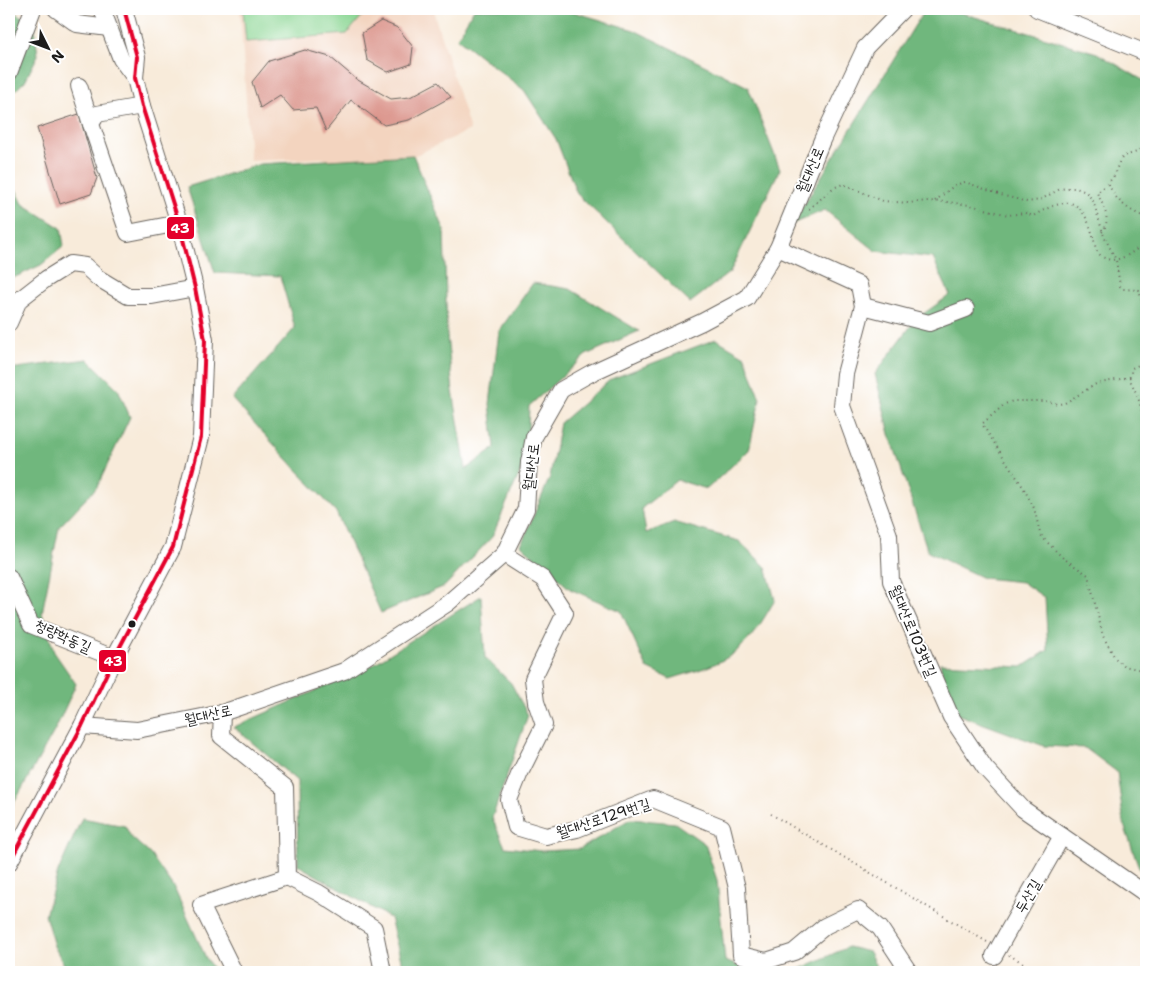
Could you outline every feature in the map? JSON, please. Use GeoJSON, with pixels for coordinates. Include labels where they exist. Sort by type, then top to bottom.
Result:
{"type":"FeatureCollection","features":[{"type":"Feature","properties":{"kind":"street"},"geometry":{"type":"LineString","coordinates":[[9,73],[33,9]]}},
{"type":"Feature","properties":{"kind":"street"},"geometry":{"type":"LineString","coordinates":[[56,9],[76,24],[109,28]]}},
{"type":"Feature","properties":{"kind":"street"},"geometry":{"type":"LineString","coordinates":[[102,9],[121,59],[135,78]]}},
{"type":"Feature","properties":{"kind":"street"},"geometry":{"type":"LineString","coordinates":[[9,864],[173,547],[200,437],[205,340],[195,288],[179,223],[135,78],[138,57],[124,9]]}},
{"type":"Feature","properties":{"kind":"street","name":"월대산로"},"geometry":{"type":"LineString","coordinates":[[82,726],[137,730],[222,713],[344,671],[448,603],[504,554],[526,509],[529,462],[534,437],[561,390],[591,373],[702,322],[747,298],[778,248],[822,140],[866,48],[903,9]]}},
{"type":"Feature","properties":{"kind":"street"},"geometry":{"type":"LineString","coordinates":[[1037,9],[1146,53]]}},
{"type":"Feature","properties":{"kind":"street"},"geometry":{"type":"LineString","coordinates":[[79,86],[128,233],[179,223]]}},
{"type":"Feature","properties":{"kind":"street"},"geometry":{"type":"LineString","coordinates":[[92,124],[96,114],[142,106]]}},
{"type":"Feature","properties":{"kind":"street"},"geometry":{"type":"LineString","coordinates":[[778,248],[859,285],[863,306],[929,323],[966,309]]}},
{"type":"Feature","properties":{"kind":"street"},"geometry":{"type":"LineString","coordinates":[[9,323],[19,300],[46,279],[70,264],[85,266],[98,278],[128,296],[152,296],[195,288]]}},
{"type":"Feature","properties":{"kind":"street","name":"월대산로103번길"},"geometry":{"type":"LineString","coordinates":[[863,306],[845,374],[842,406],[889,535],[891,581],[951,717],[984,768],[1023,809],[1146,894]]}},
{"type":"Feature","properties":{"kind":"street","name":"월대산로129번길"},"geometry":{"type":"LineString","coordinates":[[504,554],[543,578],[565,613],[533,679],[536,702],[544,725],[519,775],[510,800],[516,827],[546,836],[577,829],[653,799],[722,827],[737,888],[741,955],[766,961],[794,952],[825,926],[858,910],[880,928],[908,972]]}},
{"type":"Feature","properties":{"kind":"street","name":"청량학동길"},"geometry":{"type":"LineString","coordinates":[[9,577],[31,626],[114,658]]}},
{"type":"Feature","properties":{"kind":"street"},"geometry":{"type":"LineString","coordinates":[[222,713],[221,736],[285,787],[287,877]]}},
{"type":"Feature","properties":{"kind":"street","name":"두산길"},"geometry":{"type":"LineString","coordinates":[[996,952],[1062,836]]}},
{"type":"Feature","properties":{"kind":"street"},"geometry":{"type":"LineString","coordinates":[[234,972],[201,905],[287,877],[319,893],[374,928],[383,972]]}},
{"type":"Feature","properties":{"kind":"path"},"geometry":{"type":"LineString","coordinates":[[1102,232],[1106,227],[1108,218],[1097,193],[1109,184],[1120,160],[1124,156],[1137,152],[1146,143]]}},
{"type":"Feature","properties":{"kind":"path"},"geometry":{"type":"LineString","coordinates":[[935,201],[955,185],[965,182],[1027,202],[1040,200],[1060,189],[1076,188],[1086,192],[1093,201],[1102,232],[1116,260],[1120,286],[1123,289],[1139,290],[1142,302],[1145,359],[1141,364],[1132,368],[1130,377],[1146,421]]}},
{"type":"Feature","properties":{"kind":"path"},"geometry":{"type":"LineString","coordinates":[[807,211],[833,188],[844,184],[883,201],[908,203],[935,201],[970,205],[1008,215],[1025,213],[1033,216],[1053,206],[1073,203],[1086,218],[1096,250],[1104,258],[1116,260],[1135,251],[1146,241]]}},
{"type":"Feature","properties":{"kind":"path"},"geometry":{"type":"LineString","coordinates":[[1109,184],[1120,201],[1146,217]]}},
{"type":"Feature","properties":{"kind":"path"},"geometry":{"type":"LineString","coordinates":[[1130,377],[1096,384],[1065,403],[1014,401],[1005,404],[982,424],[1023,487],[1034,508],[1043,538],[1063,558],[1088,575],[1103,636],[1115,658],[1124,666],[1146,671]]}},
{"type":"Feature","properties":{"kind":"path"},"geometry":{"type":"LineString","coordinates":[[771,814],[996,952],[1039,972]]}},
{"type":"Feature","properties":{"kind":"shaded area"},"geometry":{"type":"Polygon","coordinates":[[[240,9],[435,9],[435,17],[470,130],[394,165],[341,165],[322,158],[250,161],[240,9]]]}},
{"type":"Feature","properties":{"kind":"green space"},"geometry":{"type":"Polygon","coordinates":[[[243,9],[362,9],[362,16],[347,34],[246,42],[243,9]]]}},
{"type":"Feature","properties":{"kind":"green space"},"geometry":{"type":"Polygon","coordinates":[[[474,9],[564,9],[634,30],[748,87],[780,169],[730,272],[690,303],[577,194],[556,139],[524,90],[457,38],[474,9]]]}},
{"type":"Feature","properties":{"kind":"green space"},"geometry":{"type":"Polygon","coordinates":[[[925,9],[948,9],[1097,53],[1146,82],[1146,874],[1141,873],[1124,825],[1117,772],[1085,748],[1044,746],[951,712],[940,663],[1022,667],[1048,650],[1045,598],[1022,582],[983,578],[928,552],[890,434],[875,374],[916,319],[950,295],[933,258],[876,251],[825,210],[792,224],[925,9]]]}},
{"type":"Feature","properties":{"kind":"green space"},"geometry":{"type":"Polygon","coordinates":[[[9,10],[34,24],[38,55],[25,81],[9,97],[9,10]]]}},
{"type":"Feature","properties":{"kind":"green space"},"geometry":{"type":"Polygon","coordinates":[[[413,155],[444,229],[447,336],[453,391],[466,469],[495,448],[490,404],[499,331],[533,283],[570,289],[639,331],[586,355],[529,406],[527,456],[492,537],[445,586],[381,613],[336,512],[232,399],[295,328],[280,276],[215,273],[187,187],[260,164],[413,155]]]}},
{"type":"Feature","properties":{"kind":"green space"},"geometry":{"type":"Polygon","coordinates":[[[9,175],[23,204],[61,228],[64,246],[41,265],[9,280],[9,175]]]}},
{"type":"Feature","properties":{"kind":"green space"},"geometry":{"type":"Polygon","coordinates":[[[716,339],[745,356],[760,399],[749,450],[707,489],[677,480],[642,508],[646,533],[674,522],[739,541],[766,567],[775,600],[756,631],[734,653],[708,667],[670,679],[647,668],[621,611],[570,589],[521,545],[550,477],[560,423],[611,379],[716,339]]]}},
{"type":"Feature","properties":{"kind":"green space"},"geometry":{"type":"Polygon","coordinates":[[[88,359],[118,389],[130,417],[97,487],[59,527],[42,613],[54,652],[76,684],[56,728],[9,812],[9,369],[88,359]]]}},
{"type":"Feature","properties":{"kind":"green space"},"geometry":{"type":"Polygon","coordinates":[[[481,596],[485,658],[511,683],[528,715],[492,818],[505,847],[542,851],[580,849],[630,819],[675,823],[705,844],[717,880],[725,961],[754,972],[404,972],[390,918],[298,865],[297,781],[234,727],[369,667],[481,596]]]}},
{"type":"Feature","properties":{"kind":"green space"},"geometry":{"type":"Polygon","coordinates":[[[82,818],[125,826],[131,837],[150,854],[174,888],[206,958],[215,972],[68,972],[54,946],[45,915],[58,872],[82,818]]]}},
{"type":"Feature","properties":{"kind":"green space"},"geometry":{"type":"Polygon","coordinates":[[[848,947],[869,952],[879,972],[793,972],[848,947]]]}},
{"type":"Feature","properties":{"kind":"building"},"geometry":{"type":"Polygon","coordinates":[[[381,21],[398,28],[413,47],[411,64],[388,72],[367,60],[362,33],[381,21]]]}},
{"type":"Feature","properties":{"kind":"building"},"geometry":{"type":"Polygon","coordinates":[[[305,50],[330,57],[356,79],[391,99],[410,97],[438,82],[451,97],[409,120],[384,125],[351,100],[326,131],[316,108],[293,110],[280,95],[260,108],[252,82],[269,61],[305,50]]]}},
{"type":"Feature","properties":{"kind":"building"},"geometry":{"type":"Polygon","coordinates":[[[79,114],[97,178],[91,194],[60,204],[37,128],[79,114]]]}},
{"type":"Feature","properties":{"kind":"transit line","name":"43"},"geometry":{"type":"LineString","coordinates":[[9,863],[82,726],[114,658],[173,547],[201,437],[205,340],[195,288],[179,223],[135,78],[137,57],[124,9]]}}]}
